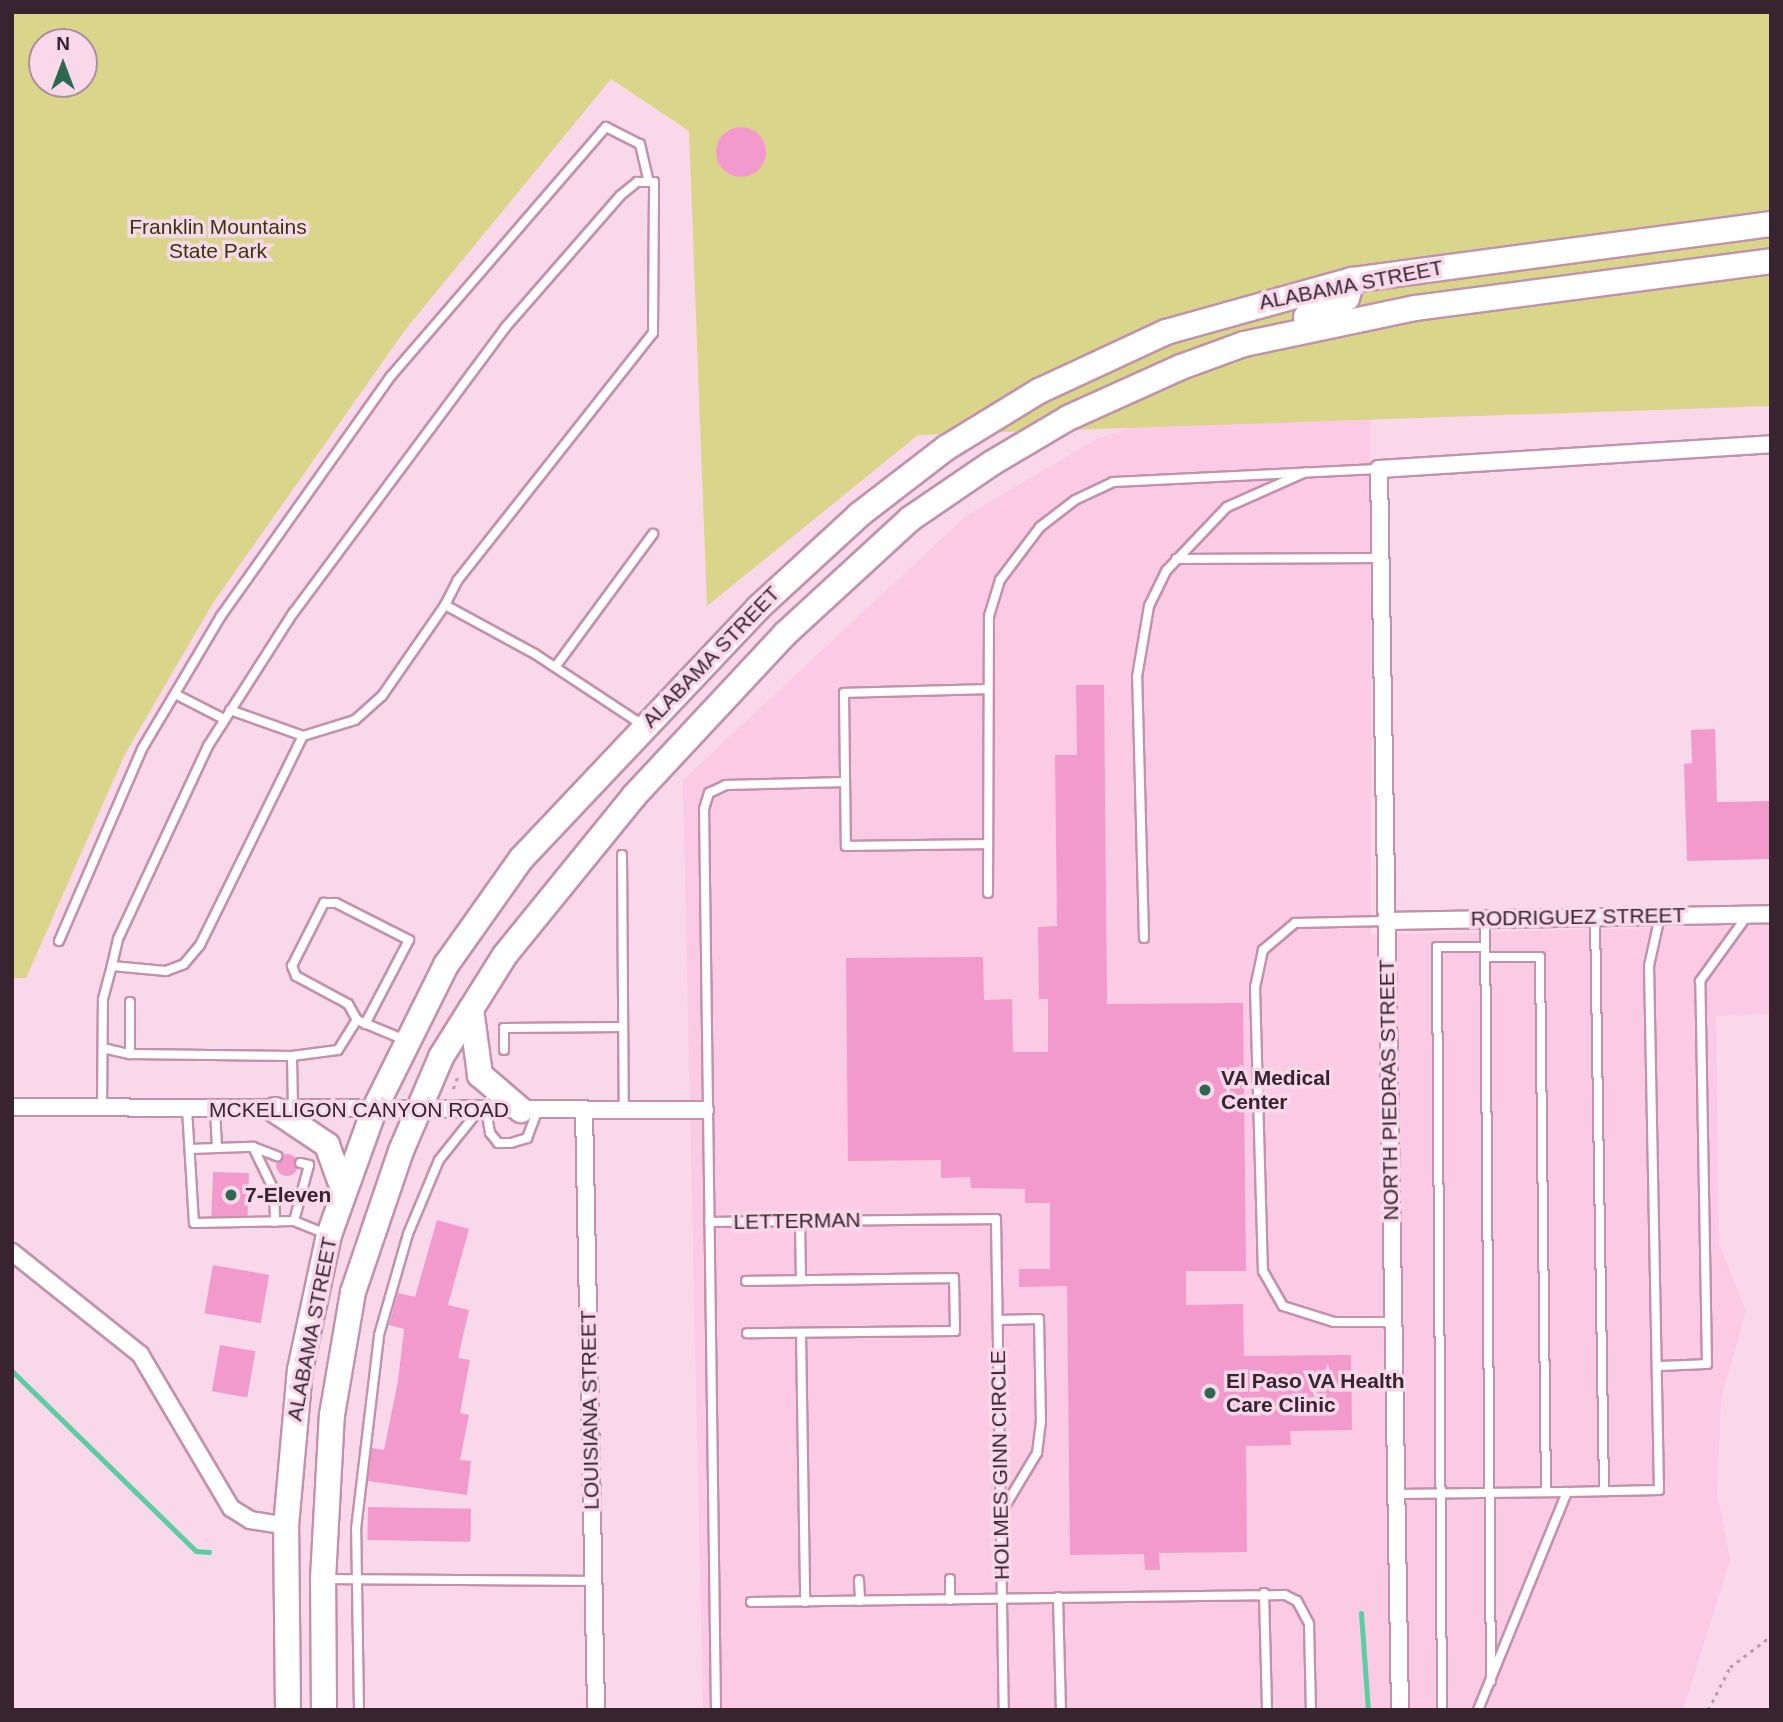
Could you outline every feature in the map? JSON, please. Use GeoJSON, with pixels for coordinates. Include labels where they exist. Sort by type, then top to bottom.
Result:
{"type":"FeatureCollection","features":[{"type":"Feature","properties":{"kind":"main road","name":"ALABAMA STREET"},"geometry":{"type":"LineString","coordinates":[[288,1710],[286,1525],[300,1370],[329,1235],[373,1110],[405,1040],[486,905],[568,805],[800,567],[957,441],[1039,391],[1166,332],[1352,280],[1771,224]]}},
{"type":"Feature","properties":{"kind":"main road","name":"ALABAMA STREET"},"geometry":{"type":"LineString","coordinates":[[324,1710],[323,1579],[332,1415],[353,1292],[380,1199],[471,1004],[561,881],[634,796],[785,634],[910,520],[1068,418],[1181,367],[1296,331],[1428,306],[1771,261]]}},
{"type":"Feature","properties":{"kind":"main road"},"geometry":{"type":"LineString","coordinates":[[1296,331],[1308,316],[1347,298],[1352,280]]}},
{"type":"Feature","properties":{"kind":"main road"},"geometry":{"type":"LineString","coordinates":[[471,1004],[471,1039],[480,1074],[529,1110]]}},
{"type":"Feature","properties":{"kind":"main road"},"geometry":{"type":"LineString","coordinates":[[284,1110],[327,1145],[343,1189]]}},
{"type":"Feature","properties":{"kind":"street"},"geometry":{"type":"LineString","coordinates":[[1379,469],[1771,444]]}},
{"type":"Feature","properties":{"kind":"street","name":"NORTH PIEDRAS STREET"},"geometry":{"type":"LineString","coordinates":[[1379,469],[1400,1710]]}},
{"type":"Feature","properties":{"kind":"street","name":"RODRIGUEZ STREET"},"geometry":{"type":"LineString","coordinates":[[1385,921],[1771,914]]}},
{"type":"Feature","properties":{"kind":"street","name":"MCKELLIGON CANYON ROAD"},"geometry":{"type":"LineString","coordinates":[[12,1107],[705,1110]]}},
{"type":"Feature","properties":{"kind":"street","name":"LOUISIANA STREET"},"geometry":{"type":"LineString","coordinates":[[584,1110],[596,1710]]}},
{"type":"Feature","properties":{"kind":"street"},"geometry":{"type":"LineString","coordinates":[[12,1252],[140,1354],[231,1508],[250,1520],[286,1525]]}},
{"type":"Feature","properties":{"kind":"lane"},"geometry":{"type":"LineString","coordinates":[[59,941],[142,749],[177,695],[221,616],[391,376],[584,145],[606,127],[630,134],[640,144],[648,179],[657,195],[653,333],[457,581],[445,605],[382,696],[355,720],[303,736],[230,710]]}},
{"type":"Feature","properties":{"kind":"lane"},"geometry":{"type":"LineString","coordinates":[[102,1108],[106,974],[112,966],[118,939],[224,719],[414,443],[505,328],[620,196],[648,179]]}},
{"type":"Feature","properties":{"kind":"lane"},"geometry":{"type":"LineString","coordinates":[[988,893],[989,616],[1000,580],[1033,534],[1075,500],[1114,482],[1310,470],[1379,469]]}},
{"type":"Feature","properties":{"kind":"lane"},"geometry":{"type":"LineString","coordinates":[[1144,938],[1140,640],[1149,606],[1177,559],[1227,507],[1310,470]]}},
{"type":"Feature","properties":{"kind":"lane"},"geometry":{"type":"LineString","coordinates":[[556,666],[653,534]]}},
{"type":"Feature","properties":{"kind":"lane"},"geometry":{"type":"LineString","coordinates":[[1177,559],[1380,558]]}},
{"type":"Feature","properties":{"kind":"lane"},"geometry":{"type":"LineString","coordinates":[[445,605],[556,666],[644,726]]}},
{"type":"Feature","properties":{"kind":"lane"},"geometry":{"type":"LineString","coordinates":[[987,689],[844,693],[846,846],[988,844]]}},
{"type":"Feature","properties":{"kind":"lane"},"geometry":{"type":"LineString","coordinates":[[177,695],[224,719]]}},
{"type":"Feature","properties":{"kind":"lane"},"geometry":{"type":"LineString","coordinates":[[112,966],[166,971],[184,964],[200,945],[303,736]]}},
{"type":"Feature","properties":{"kind":"lane","name":"LETTERMAN"},"geometry":{"type":"LineString","coordinates":[[845,782],[726,785],[709,793],[705,1110],[709,1222],[996,1219]]}},
{"type":"Feature","properties":{"kind":"lane"},"geometry":{"type":"LineString","coordinates":[[622,855],[624,1110]]}},
{"type":"Feature","properties":{"kind":"lane"},"geometry":{"type":"LineString","coordinates":[[103,1048],[130,1054],[327,1056],[361,1022],[409,940],[336,903],[324,903],[292,966],[296,975],[348,1004],[361,1022],[405,1040]]}},
{"type":"Feature","properties":{"kind":"lane"},"geometry":{"type":"LineString","coordinates":[[1658,1366],[1707,1364],[1700,981],[1749,914]]}},
{"type":"Feature","properties":{"kind":"lane"},"geometry":{"type":"LineString","coordinates":[[1397,1494],[1659,1490],[1649,966],[1660,916]]}},
{"type":"Feature","properties":{"kind":"lane"},"geometry":{"type":"LineString","coordinates":[[1595,917],[1604,1491]]}},
{"type":"Feature","properties":{"kind":"lane"},"geometry":{"type":"LineString","coordinates":[[1485,920],[1491,1681]]}},
{"type":"Feature","properties":{"kind":"lane"},"geometry":{"type":"LineString","coordinates":[[1385,921],[1295,923],[1263,950],[1255,987],[1263,1271],[1283,1306],[1334,1322],[1394,1322]]}},
{"type":"Feature","properties":{"kind":"lane"},"geometry":{"type":"LineString","coordinates":[[1442,1710],[1437,947],[1485,947]]}},
{"type":"Feature","properties":{"kind":"lane"},"geometry":{"type":"LineString","coordinates":[[1485,957],[1540,957],[1546,1492]]}},
{"type":"Feature","properties":{"kind":"lane"},"geometry":{"type":"LineString","coordinates":[[130,1002],[130,1054]]}},
{"type":"Feature","properties":{"kind":"lane"},"geometry":{"type":"LineString","coordinates":[[504,1050],[504,1028],[623,1027]]}},
{"type":"Feature","properties":{"kind":"lane"},"geometry":{"type":"LineString","coordinates":[[284,1110],[292,1056]]}},
{"type":"Feature","properties":{"kind":"lane"},"geometry":{"type":"LineString","coordinates":[[187,1109],[194,1223],[294,1221],[329,1235]]}},
{"type":"Feature","properties":{"kind":"lane"},"geometry":{"type":"LineString","coordinates":[[215,1109],[217,1148]]}},
{"type":"Feature","properties":{"kind":"lane"},"geometry":{"type":"LineString","coordinates":[[483,1110],[490,1133],[498,1143],[527,1139],[529,1110]]}},
{"type":"Feature","properties":{"kind":"lane"},"geometry":{"type":"LineString","coordinates":[[359,1710],[356,1579],[360,1464],[379,1335],[408,1234],[439,1160],[483,1110]]}},
{"type":"Feature","properties":{"kind":"lane"},"geometry":{"type":"LineString","coordinates":[[190,1149],[253,1147],[277,1156]]}},
{"type":"Feature","properties":{"kind":"lane"},"geometry":{"type":"LineString","coordinates":[[253,1147],[274,1189],[275,1222]]}},
{"type":"Feature","properties":{"kind":"lane"},"geometry":{"type":"LineString","coordinates":[[294,1221],[309,1165],[300,1163]]}},
{"type":"Feature","properties":{"kind":"lane","name":"HOLMES GINN CIRCLE"},"geometry":{"type":"LineString","coordinates":[[996,1219],[1004,1710]]}},
{"type":"Feature","properties":{"kind":"lane"},"geometry":{"type":"LineString","coordinates":[[800,1221],[802,1280]]}},
{"type":"Feature","properties":{"kind":"lane"},"geometry":{"type":"LineString","coordinates":[[709,1222],[716,1710]]}},
{"type":"Feature","properties":{"kind":"lane"},"geometry":{"type":"LineString","coordinates":[[746,1281],[954,1278],[955,1331],[747,1333]]}},
{"type":"Feature","properties":{"kind":"lane"},"geometry":{"type":"LineString","coordinates":[[998,1320],[1039,1319],[1037,1453],[1001,1513]]}},
{"type":"Feature","properties":{"kind":"lane"},"geometry":{"type":"LineString","coordinates":[[801,1333],[805,1602]]}},
{"type":"Feature","properties":{"kind":"lane"},"geometry":{"type":"LineString","coordinates":[[1478,1710],[1567,1492]]}},
{"type":"Feature","properties":{"kind":"lane"},"geometry":{"type":"LineString","coordinates":[[323,1579],[594,1581]]}},
{"type":"Feature","properties":{"kind":"lane"},"geometry":{"type":"LineString","coordinates":[[950,1579],[950,1600]]}},
{"type":"Feature","properties":{"kind":"lane"},"geometry":{"type":"LineString","coordinates":[[859,1580],[860,1601]]}},
{"type":"Feature","properties":{"kind":"lane"},"geometry":{"type":"LineString","coordinates":[[751,1602],[1264,1593],[1285,1595],[1305,1610],[1311,1710]]}},
{"type":"Feature","properties":{"kind":"lane"},"geometry":{"type":"LineString","coordinates":[[1264,1593],[1267,1710]]}},
{"type":"Feature","properties":{"kind":"lane"},"geometry":{"type":"LineString","coordinates":[[1058,1597],[1061,1710]]}},
{"type":"Feature","properties":{"kind":"path"},"geometry":{"type":"LineString","coordinates":[[453,1089],[458,1074]]}},
{"type":"Feature","properties":{"kind":"path"},"geometry":{"type":"LineString","coordinates":[[1708,1710],[1730,1667],[1771,1636]]}},
{"type":"Feature","properties":{"kind":"shaded area","name":"VA Medical Center"},"geometry":{"type":"Polygon","coordinates":[[[1370,372],[1371,935],[1771,925],[1771,1014],[1716,1016],[1719,1245],[1746,1310],[1721,1399],[1717,1492],[1730,1560],[1683,1710],[703,1710],[683,780],[966,516],[1095,440],[1263,378],[1370,372]]]}},
{"type":"Feature","properties":{"kind":"green space","name":"Franklin Mountains State Park"},"geometry":{"type":"Polygon","coordinates":[[[12,12],[1771,12],[1771,406],[918,435],[707,606],[689,131],[611,79],[405,330],[213,603],[125,754],[26,978],[12,978],[12,12]]]}},
{"type":"Feature","properties":{"kind":"building"},"geometry":{"type":"Polygon","coordinates":[[[741,127],[759,134],[766,152],[759,170],[741,177],[723,170],[716,152],[723,134],[741,127]]]}},
{"type":"Feature","properties":{"kind":"building"},"geometry":{"type":"Polygon","coordinates":[[[1076,685],[1104,685],[1107,1004],[1243,1003],[1246,1271],[1186,1271],[1186,1305],[1243,1304],[1244,1356],[1351,1355],[1352,1430],[1290,1431],[1291,1445],[1246,1446],[1247,1552],[1159,1553],[1160,1570],[1145,1570],[1144,1554],[1070,1555],[1067,1286],[1019,1287],[1019,1269],[1050,1269],[1050,1203],[1025,1203],[1025,1189],[971,1188],[970,1177],[941,1178],[941,1160],[848,1161],[846,958],[983,957],[984,1000],[1012,999],[1013,1052],[1048,1052],[1048,999],[1039,999],[1038,927],[1057,926],[1055,755],[1077,755],[1076,685]]]}},
{"type":"Feature","properties":{"kind":"building"},"geometry":{"type":"Polygon","coordinates":[[[1715,729],[1717,802],[1771,801],[1771,859],[1687,861],[1684,764],[1692,763],[1691,730],[1715,729]]]}},
{"type":"Feature","properties":{"kind":"building"},"geometry":{"type":"Polygon","coordinates":[[[287,1154],[297,1161],[298,1165],[291,1175],[287,1176],[277,1169],[276,1165],[283,1155],[287,1154]]]}},
{"type":"Feature","properties":{"kind":"building","name":"7-Eleven"},"geometry":{"type":"Polygon","coordinates":[[[213,1172],[249,1173],[247,1217],[211,1216],[213,1172]]]}},
{"type":"Feature","properties":{"kind":"building"},"geometry":{"type":"Polygon","coordinates":[[[437,1220],[469,1229],[448,1305],[469,1310],[458,1358],[470,1360],[460,1413],[469,1415],[460,1460],[471,1461],[467,1495],[368,1481],[372,1448],[384,1450],[398,1381],[404,1329],[389,1325],[398,1293],[415,1297],[437,1220]]]}},
{"type":"Feature","properties":{"kind":"building"},"geometry":{"type":"Polygon","coordinates":[[[213,1265],[269,1275],[261,1323],[204,1313],[213,1265]]]}},
{"type":"Feature","properties":{"kind":"building"},"geometry":{"type":"Polygon","coordinates":[[[220,1345],[255,1351],[247,1398],[212,1391],[220,1345]]]}},
{"type":"Feature","properties":{"kind":"building"},"geometry":{"type":"Polygon","coordinates":[[[368,1507],[471,1509],[470,1542],[367,1540],[368,1507]]]}},
{"type":"Feature","properties":{"kind":"waterway"},"geometry":{"type":"LineString","coordinates":[[12,1371],[196,1551],[209,1552]]}},
{"type":"Feature","properties":{"kind":"waterway"},"geometry":{"type":"LineString","coordinates":[[1361,1613],[1368,1710]]}},
{"type":"Feature","properties":{"kind":"place","name":"VA Medical Center"},"geometry":{"type":"Point","coordinates":[1205,1090]}},
{"type":"Feature","properties":{"kind":"place","name":"7-Eleven"},"geometry":{"type":"Point","coordinates":[231,1195]}},
{"type":"Feature","properties":{"kind":"place","name":"El Paso VA Health Care Clinic"},"geometry":{"type":"Point","coordinates":[1210,1393]}}]}
